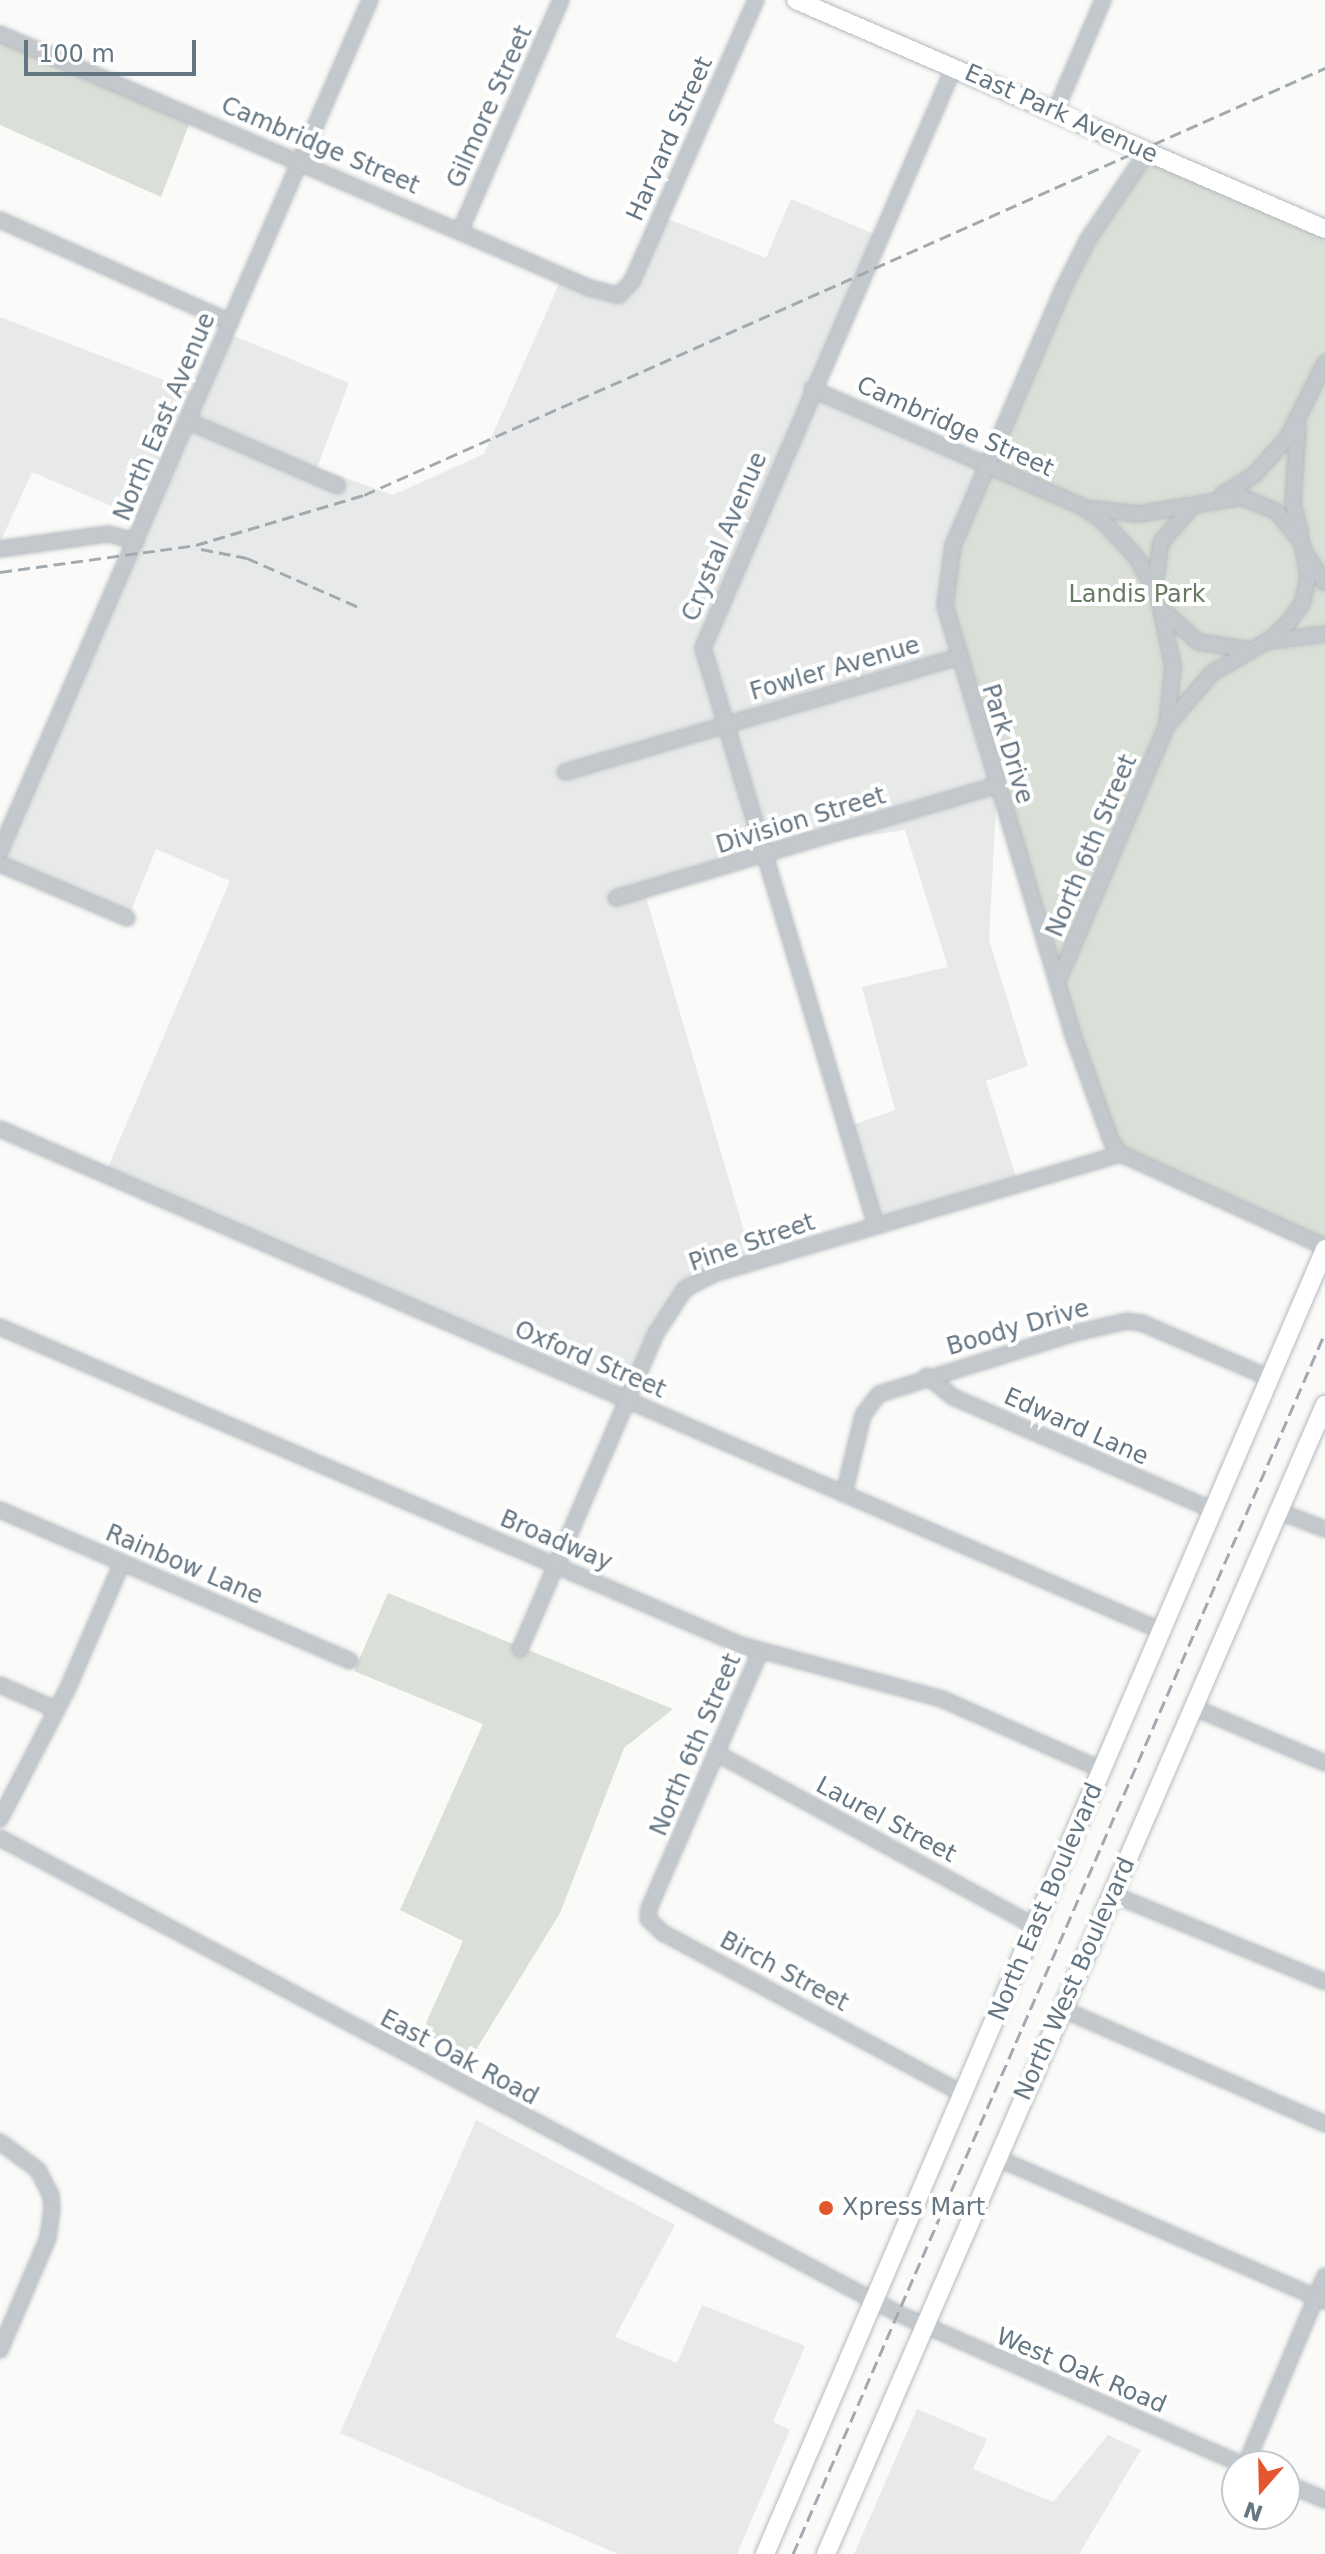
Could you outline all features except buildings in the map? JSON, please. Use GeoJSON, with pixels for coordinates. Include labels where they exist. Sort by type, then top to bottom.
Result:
{"type":"FeatureCollection","features":[{"type":"Feature","properties":{"kind":"main road","name":"East Park Avenue"},"geometry":{"type":"LineString","coordinates":[[796,0],[1325,229]]}},
{"type":"Feature","properties":{"kind":"main road","name":"North East Boulevard"},"geometry":{"type":"LineString","coordinates":[[765,2554],[1325,1248]]}},
{"type":"Feature","properties":{"kind":"main road","name":"North West Boulevard"},"geometry":{"type":"LineString","coordinates":[[826,2554],[1325,1405]]}},
{"type":"Feature","properties":{"kind":"street","name":"North East Avenue"},"geometry":{"type":"LineString","coordinates":[[0,851],[370,0]]}},
{"type":"Feature","properties":{"kind":"street","name":"Gilmore Street"},"geometry":{"type":"LineString","coordinates":[[460,231],[561,0]]}},
{"type":"Feature","properties":{"kind":"street","name":"Harvard Street"},"geometry":{"type":"LineString","coordinates":[[623,294],[756,0]]}},
{"type":"Feature","properties":{"kind":"street"},"geometry":{"type":"LineString","coordinates":[[1055,112],[1103,0]]}},
{"type":"Feature","properties":{"kind":"street","name":"Cambridge Street"},"geometry":{"type":"LineString","coordinates":[[0,34],[299,160],[590,288],[623,294]]}},
{"type":"Feature","properties":{"kind":"street","name":"Crystal Avenue"},"geometry":{"type":"LineString","coordinates":[[876,1226],[703,648],[706,634],[954,67]]}},
{"type":"Feature","properties":{"kind":"street","name":"Park Drive"},"geometry":{"type":"LineString","coordinates":[[1121,1154],[1095,1108],[958,657],[945,581],[953,545],[1084,245],[1147,152]]}},
{"type":"Feature","properties":{"kind":"street"},"geometry":{"type":"LineString","coordinates":[[0,220],[230,322]]}},
{"type":"Feature","properties":{"kind":"street","name":"North 6th Street"},"geometry":{"type":"LineString","coordinates":[[1167,725],[1172,655],[1157,593],[1156,559],[1167,531],[1186,511],[1214,499],[1260,469],[1299,419],[1325,363]]}},
{"type":"Feature","properties":{"kind":"street","name":"Cambridge Street"},"geometry":{"type":"LineString","coordinates":[[812,389],[1081,506],[1139,514],[1214,499],[1242,497],[1265,505],[1288,522],[1325,583]]}},
{"type":"Feature","properties":{"kind":"street","name":"North 6th Street"},"geometry":{"type":"LineString","coordinates":[[1057,983],[1167,725],[1212,673],[1263,643],[1302,604],[1308,577],[1293,503],[1299,419]]}},
{"type":"Feature","properties":{"kind":"street"},"geometry":{"type":"LineString","coordinates":[[188,421],[338,486]]}},
{"type":"Feature","properties":{"kind":"street","name":"Cambridge Street"},"geometry":{"type":"LineString","coordinates":[[1081,506],[1128,547],[1172,622],[1198,642],[1231,650],[1325,634]]}},
{"type":"Feature","properties":{"kind":"street"},"geometry":{"type":"LineString","coordinates":[[0,549],[108,534],[136,541]]}},
{"type":"Feature","properties":{"kind":"street","name":"Fowler Avenue"},"geometry":{"type":"LineString","coordinates":[[565,772],[958,657]]}},
{"type":"Feature","properties":{"kind":"street","name":"Division Street"},"geometry":{"type":"LineString","coordinates":[[616,898],[997,785]]}},
{"type":"Feature","properties":{"kind":"street"},"geometry":{"type":"LineString","coordinates":[[0,864],[127,918]]}},
{"type":"Feature","properties":{"kind":"street","name":"Oxford Street"},"geometry":{"type":"LineString","coordinates":[[0,1129],[1162,1631]]}},
{"type":"Feature","properties":{"kind":"street"},"geometry":{"type":"LineString","coordinates":[[1121,1154],[1325,1248]]}},
{"type":"Feature","properties":{"kind":"street","name":"Pine Street"},"geometry":{"type":"LineString","coordinates":[[520,1649],[664,1314],[694,1283],[1121,1154]]}},
{"type":"Feature","properties":{"kind":"street","name":"Boody Drive"},"geometry":{"type":"LineString","coordinates":[[844,1494],[867,1407],[886,1389],[1127,1321],[1270,1378]]}},
{"type":"Feature","properties":{"kind":"street","name":"Broadway"},"geometry":{"type":"LineString","coordinates":[[0,1327],[760,1652],[889,1680],[942,1699],[1102,1770]]}},
{"type":"Feature","properties":{"kind":"street","name":"Edward Lane"},"geometry":{"type":"LineString","coordinates":[[927,1376],[953,1397],[1213,1510]]}},
{"type":"Feature","properties":{"kind":"street","name":"Rainbow Lane"},"geometry":{"type":"LineString","coordinates":[[0,1510],[350,1661]]}},
{"type":"Feature","properties":{"kind":"street"},"geometry":{"type":"LineString","coordinates":[[1278,1511],[1325,1529]]}},
{"type":"Feature","properties":{"kind":"street"},"geometry":{"type":"LineString","coordinates":[[0,1819],[57,1710],[122,1563]]}},
{"type":"Feature","properties":{"kind":"street","name":"North 6th Street"},"geometry":{"type":"LineString","coordinates":[[672,1855],[760,1652]]}},
{"type":"Feature","properties":{"kind":"street"},"geometry":{"type":"LineString","coordinates":[[0,1685],[57,1710]]}},
{"type":"Feature","properties":{"kind":"street"},"geometry":{"type":"LineString","coordinates":[[1193,1707],[1325,1763]]}},
{"type":"Feature","properties":{"kind":"street","name":"Laurel Street"},"geometry":{"type":"LineString","coordinates":[[716,1753],[1035,1926]]}},
{"type":"Feature","properties":{"kind":"street","name":"East Oak Road"},"geometry":{"type":"LineString","coordinates":[[0,1838],[899,2314]]}},
{"type":"Feature","properties":{"kind":"street","name":"Birch Street"},"geometry":{"type":"LineString","coordinates":[[672,1855],[649,1908],[653,1927],[963,2094]]}},
{"type":"Feature","properties":{"kind":"street"},"geometry":{"type":"LineString","coordinates":[[1112,1894],[1325,1982]]}},
{"type":"Feature","properties":{"kind":"street"},"geometry":{"type":"LineString","coordinates":[[1062,2009],[1325,2124]]}},
{"type":"Feature","properties":{"kind":"street"},"geometry":{"type":"LineString","coordinates":[[0,2142],[38,2170],[51,2195],[52,2209],[48,2238],[0,2350]]}},
{"type":"Feature","properties":{"kind":"street"},"geometry":{"type":"LineString","coordinates":[[997,2158],[1320,2299]]}},
{"type":"Feature","properties":{"kind":"street"},"geometry":{"type":"LineString","coordinates":[[1253,2450],[1320,2299],[1325,2276]]}},
{"type":"Feature","properties":{"kind":"street","name":"West Oak Road"},"geometry":{"type":"LineString","coordinates":[[899,2314],[1221,2455]]}},
{"type":"Feature","properties":{"kind":"street"},"geometry":{"type":"LineString","coordinates":[[1301,2490],[1325,2500]]}},
{"type":"Feature","properties":{"kind":"shaded area"},"geometry":{"type":"Polygon","coordinates":[[[791,199],[879,236],[812,389],[993,468],[997,785],[989,940],[1028,1066],[986,1081],[1018,1184],[877,1225],[847,1127],[895,1110],[862,987],[948,967],[905,830],[809,845],[646,897],[754,1265],[681,1291],[629,1401],[105,1174],[230,881],[156,849],[129,916],[0,862],[142,519],[32,472],[0,543],[0,317],[195,392],[222,331],[349,383],[317,468],[393,495],[484,454],[562,277],[619,299],[658,215],[766,258],[791,199]]]}},
{"type":"Feature","properties":{"kind":"shaded area"},"geometry":{"type":"Polygon","coordinates":[[[476,2120],[675,2225],[615,2337],[677,2363],[702,2305],[805,2346],[773,2422],[790,2430],[737,2554],[618,2554],[340,2433],[476,2120]]]}},
{"type":"Feature","properties":{"kind":"shaded area"},"geometry":{"type":"Polygon","coordinates":[[[917,2409],[987,2439],[973,2469],[1053,2502],[1108,2435],[1141,2450],[1079,2554],[854,2554],[917,2409]]]}},
{"type":"Feature","properties":{"kind":"green space"},"geometry":{"type":"Polygon","coordinates":[[[0,34],[192,117],[161,197],[0,125],[0,34]]]}},
{"type":"Feature","properties":{"kind":"green space","name":"Landis Park"},"geometry":{"type":"Polygon","coordinates":[[[1147,152],[1325,229],[1325,1247],[1170,1178],[1109,1158],[958,657],[949,558],[1062,291],[1147,152]]]}},
{"type":"Feature","properties":{"kind":"green space"},"geometry":{"type":"Polygon","coordinates":[[[388,1593],[673,1709],[624,1748],[560,1913],[471,2058],[422,2032],[463,1941],[400,1910],[483,1724],[354,1671],[388,1593]]]}},
{"type":"Feature","properties":{"kind":"railway"},"geometry":{"type":"LineString","coordinates":[[0,572],[196,545],[364,495],[1325,68]]}},
{"type":"Feature","properties":{"kind":"railway"},"geometry":{"type":"LineString","coordinates":[[201,549],[247,558],[361,608]]}},
{"type":"Feature","properties":{"kind":"railway"},"geometry":{"type":"LineString","coordinates":[[793,2554],[1325,1333]]}},
{"type":"Feature","properties":{"kind":"place","name":"Xpress Mart"},"geometry":{"type":"Point","coordinates":[826,2208]}}]}
